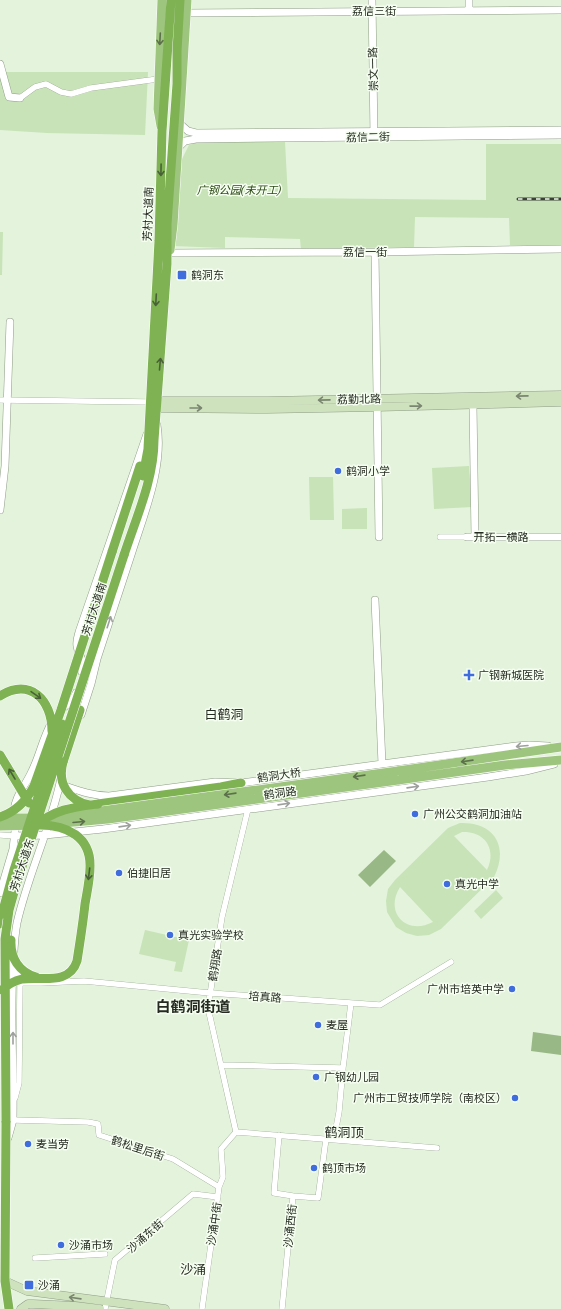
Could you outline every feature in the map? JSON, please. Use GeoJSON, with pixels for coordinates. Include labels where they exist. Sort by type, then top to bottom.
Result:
{"type":"FeatureCollection","features":[{"type":"Feature","properties":{"kind":"highway"},"geometry":{"type":"LineString","coordinates":[[162,132],[171,0]]}},
{"type":"Feature","properties":{"kind":"highway"},"geometry":{"type":"LineString","coordinates":[[168,264],[167,224],[177,84],[180,0]]}},
{"type":"Feature","properties":{"kind":"highway","name":"芳村大道南"},"geometry":{"type":"LineString","coordinates":[[42,807],[95,655],[118,554],[151,469],[154,455],[162,132]]}},
{"type":"Feature","properties":{"kind":"highway","name":"芳村大道南"},"geometry":{"type":"LineString","coordinates":[[20,850],[145,468],[148,449],[148,430],[155,407],[168,264]]}},
{"type":"Feature","properties":{"kind":"highway"},"geometry":{"type":"LineString","coordinates":[[0,818],[15,810],[30,794],[36,782],[118,554]]}},
{"type":"Feature","properties":{"kind":"highway"},"geometry":{"type":"LineString","coordinates":[[95,655],[81,705],[62,762],[60,773],[63,785],[72,797],[85,804],[98,804]]}},
{"type":"Feature","properties":{"kind":"highway"},"geometry":{"type":"LineString","coordinates":[[0,696],[12,691],[21,690],[30,691],[38,695],[47,705],[50,713],[52,721],[52,737]]}},
{"type":"Feature","properties":{"kind":"highway"},"geometry":{"type":"LineString","coordinates":[[0,755],[32,808],[35,819],[32,835]]}},
{"type":"Feature","properties":{"kind":"highway"},"geometry":{"type":"LineString","coordinates":[[20,850],[32,829],[46,818],[65,809],[176,794],[241,783]]}},
{"type":"Feature","properties":{"kind":"highway"},"geometry":{"type":"LineString","coordinates":[[42,807],[34,844],[14,912],[11,948],[14,960],[23,970],[33,976],[52,978]]}},
{"type":"Feature","properties":{"kind":"highway","name":"芳村大道东"},"geometry":{"type":"LineString","coordinates":[[9,1309],[5,1281],[6,932],[11,902],[42,807]]}},
{"type":"Feature","properties":{"kind":"highway"},"geometry":{"type":"LineString","coordinates":[[0,992],[8,984],[18,980],[66,976],[76,965],[90,862],[85,846],[74,833],[60,827],[40,825]]}},
{"type":"Feature","properties":{"kind":"highway","name":"芳村大道东"},"geometry":{"type":"LineString","coordinates":[[0,924],[5,897],[20,850]]}},
{"type":"Feature","properties":{"kind":"highway","name":"芳村大道东"},"geometry":{"type":"LineString","coordinates":[[0,1245],[6,1121]]}},
{"type":"Feature","properties":{"kind":"main road","name":"芳村大道南"},"geometry":{"type":"LineString","coordinates":[[162,0],[158,79],[158,109],[162,132]]}},
{"type":"Feature","properties":{"kind":"main road","name":"芳村大道南"},"geometry":{"type":"LineString","coordinates":[[168,264],[174,225],[187,0]]}},
{"type":"Feature","properties":{"kind":"main road"},"geometry":{"type":"LineString","coordinates":[[547,399],[561,394]]}},
{"type":"Feature","properties":{"kind":"main road","name":"荔勤北路"},"geometry":{"type":"LineString","coordinates":[[155,407],[267,408],[377,403],[547,399],[561,402]]}},
{"type":"Feature","properties":{"kind":"main road","name":"荔勤北路"},"geometry":{"type":"LineString","coordinates":[[377,403],[473,405],[547,399]]}},
{"type":"Feature","properties":{"kind":"main road"},"geometry":{"type":"LineString","coordinates":[[547,399],[561,406]]}},
{"type":"Feature","properties":{"kind":"main road","name":"鹤洞大桥"},"geometry":{"type":"LineString","coordinates":[[0,826],[40,825],[120,817],[398,775],[561,747]]}},
{"type":"Feature","properties":{"kind":"main road","name":"鹤洞大桥"},"geometry":{"type":"LineString","coordinates":[[0,818],[39,818],[398,775],[561,761]]}},
{"type":"Feature","properties":{"kind":"main road"},"geometry":{"type":"LineString","coordinates":[[5,1281],[23,1289],[105,1305],[165,1309]]}},
{"type":"Feature","properties":{"kind":"main road"},"geometry":{"type":"LineString","coordinates":[[44,1293],[41,1294],[39,1300],[45,1304]]}},
{"type":"Feature","properties":{"kind":"main road"},"geometry":{"type":"LineString","coordinates":[[21,1309],[28,1304],[75,1306],[100,1309]]}},
{"type":"Feature","properties":{"kind":"street","name":"崇文一路"},"geometry":{"type":"LineString","coordinates":[[372,0],[374,135]]}},
{"type":"Feature","properties":{"kind":"street"},"geometry":{"type":"LineString","coordinates":[[469,0],[469,10]]}},
{"type":"Feature","properties":{"kind":"street","name":"荔信三街"},"geometry":{"type":"LineString","coordinates":[[186,13],[372,10],[561,10]]}},
{"type":"Feature","properties":{"kind":"street"},"geometry":{"type":"LineString","coordinates":[[0,64],[9,97],[20,98],[35,87],[46,84],[61,92],[71,94],[91,88],[158,79]]}},
{"type":"Feature","properties":{"kind":"street","name":"荔信二街"},"geometry":{"type":"LineString","coordinates":[[179,123],[188,131],[196,134],[561,136]]}},
{"type":"Feature","properties":{"kind":"street","name":"荔信二街"},"geometry":{"type":"LineString","coordinates":[[178,148],[185,141],[196,139],[561,130]]}},
{"type":"Feature","properties":{"kind":"street","name":"荔信一街"},"geometry":{"type":"LineString","coordinates":[[169,253],[561,249]]}},
{"type":"Feature","properties":{"kind":"street"},"geometry":{"type":"LineString","coordinates":[[375,252],[379,538]]}},
{"type":"Feature","properties":{"kind":"street"},"geometry":{"type":"LineString","coordinates":[[0,510],[5,466],[4,400],[10,322]]}},
{"type":"Feature","properties":{"kind":"street"},"geometry":{"type":"LineString","coordinates":[[4,400],[155,407]]}},
{"type":"Feature","properties":{"kind":"street"},"geometry":{"type":"LineString","coordinates":[[473,405],[475,537]]}},
{"type":"Feature","properties":{"kind":"street","name":"芳村大道南"},"geometry":{"type":"LineString","coordinates":[[60,784],[62,773],[91,684],[95,655],[153,485],[158,459],[159,435],[155,407]]}},
{"type":"Feature","properties":{"kind":"street","name":"芳村大道南"},"geometry":{"type":"LineString","coordinates":[[32,772],[44,736],[50,724],[57,713],[72,701],[74,696],[84,666],[83,659],[77,646],[79,632],[148,430]]}},
{"type":"Feature","properties":{"kind":"street","name":"开拓一横路"},"geometry":{"type":"LineString","coordinates":[[440,537],[561,537]]}},
{"type":"Feature","properties":{"kind":"street"},"geometry":{"type":"LineString","coordinates":[[375,600],[382,764]]}},
{"type":"Feature","properties":{"kind":"street"},"geometry":{"type":"LineString","coordinates":[[83,659],[91,662],[95,655]]}},
{"type":"Feature","properties":{"kind":"street","name":"鹤洞路"},"geometry":{"type":"LineString","coordinates":[[32,772],[84,793],[109,796],[215,782],[241,783],[516,746],[529,745],[561,747]]}},
{"type":"Feature","properties":{"kind":"street","name":"鹤洞路"},"geometry":{"type":"LineString","coordinates":[[0,835],[45,835],[104,829],[488,777],[526,771],[561,761]]}},
{"type":"Feature","properties":{"kind":"street","name":"芳村大道东"},"geometry":{"type":"LineString","coordinates":[[0,893],[16,836],[15,804],[32,772]]}},
{"type":"Feature","properties":{"kind":"street"},"geometry":{"type":"LineString","coordinates":[[257,781],[252,787],[251,795],[256,803],[263,807]]}},
{"type":"Feature","properties":{"kind":"street","name":"芳村大道东"},"geometry":{"type":"LineString","coordinates":[[6,1121],[13,1110],[12,990],[17,924],[34,866],[57,800],[60,784]]}},
{"type":"Feature","properties":{"kind":"street","name":"鹤翔路"},"geometry":{"type":"LineString","coordinates":[[236,1132],[208,1008],[222,917],[248,809]]}},
{"type":"Feature","properties":{"kind":"street"},"geometry":{"type":"LineString","coordinates":[[13,1110],[19,1083],[20,983],[15,947]]}},
{"type":"Feature","properties":{"kind":"street","name":"培真路"},"geometry":{"type":"LineString","coordinates":[[20,983],[84,981],[210,993],[380,1005],[451,962]]}},
{"type":"Feature","properties":{"kind":"street"},"geometry":{"type":"LineString","coordinates":[[334,1140],[339,1112],[351,1003]]}},
{"type":"Feature","properties":{"kind":"street"},"geometry":{"type":"LineString","coordinates":[[221,1065],[343,1068]]}},
{"type":"Feature","properties":{"kind":"street","name":"鹤松里后街"},"geometry":{"type":"LineString","coordinates":[[6,1121],[88,1122],[98,1124],[99,1135],[173,1160],[219,1187]]}},
{"type":"Feature","properties":{"kind":"street"},"geometry":{"type":"LineString","coordinates":[[219,1187],[223,1177],[221,1149],[236,1132],[437,1148]]}},
{"type":"Feature","properties":{"kind":"street","name":"沙涌西街"},"geometry":{"type":"LineString","coordinates":[[279,1135],[274,1193],[293,1196],[282,1309]]}},
{"type":"Feature","properties":{"kind":"street"},"geometry":{"type":"LineString","coordinates":[[293,1196],[318,1198],[326,1139]]}},
{"type":"Feature","properties":{"kind":"street","name":"沙涌中街"},"geometry":{"type":"LineString","coordinates":[[202,1309],[219,1187]]}},
{"type":"Feature","properties":{"kind":"street","name":"沙涌东街"},"geometry":{"type":"LineString","coordinates":[[105,1305],[116,1260],[193,1194],[218,1197]]}},
{"type":"Feature","properties":{"kind":"street"},"geometry":{"type":"LineString","coordinates":[[35,1258],[105,1254]]}},
{"type":"Feature","properties":{"kind":"green space"},"geometry":{"type":"Polygon","coordinates":[[[0,72],[148,72],[145,135],[47,133],[0,130],[0,72]]]}},
{"type":"Feature","properties":{"kind":"green space","name":"广钢公园(未开工)"},"geometry":{"type":"Polygon","coordinates":[[[201,141],[285,142],[288,198],[486,200],[486,144],[561,144],[561,245],[510,245],[509,218],[415,217],[414,247],[301,249],[300,239],[225,237],[225,248],[173,246],[180,163],[189,145],[201,141]]]}},
{"type":"Feature","properties":{"kind":"green space"},"geometry":{"type":"Polygon","coordinates":[[[0,232],[3,232],[2,275],[0,275],[0,232]]]}},
{"type":"Feature","properties":{"kind":"green space"},"geometry":{"type":"Polygon","coordinates":[[[469,466],[472,507],[434,509],[432,468],[469,466]]]}},
{"type":"Feature","properties":{"kind":"green space"},"geometry":{"type":"Polygon","coordinates":[[[309,477],[333,477],[334,520],[310,520],[309,477]]]}},
{"type":"Feature","properties":{"kind":"green space"},"geometry":{"type":"Polygon","coordinates":[[[367,508],[367,529],[342,529],[342,509],[367,508]]]}},
{"type":"Feature","properties":{"kind":"green space"},"geometry":{"type":"Polygon","coordinates":[[[460,823],[472,824],[482,827],[496,838],[500,856],[494,877],[441,929],[429,935],[417,936],[406,933],[396,927],[387,912],[386,901],[388,889],[395,880],[448,828],[460,823]],[[462,832],[454,836],[487,870],[491,855],[490,848],[487,843],[483,838],[477,835],[470,832],[462,832]],[[400,887],[396,896],[395,905],[396,913],[400,919],[406,924],[414,926],[423,926],[433,922],[400,887]]]}},
{"type":"Feature","properties":{"kind":"green space"},"geometry":{"type":"Polygon","coordinates":[[[496,890],[503,898],[481,919],[474,911],[496,890]]]}},
{"type":"Feature","properties":{"kind":"green space"},"geometry":{"type":"Polygon","coordinates":[[[145,930],[189,940],[182,972],[174,971],[176,962],[139,954],[145,930]]]}},
{"type":"Feature","properties":{"kind":"shaded area"},"geometry":{"type":"Polygon","coordinates":[[[384,850],[396,861],[370,887],[358,875],[384,850]]]}},
{"type":"Feature","properties":{"kind":"shaded area"},"geometry":{"type":"Polygon","coordinates":[[[533,1032],[561,1036],[561,1055],[531,1051],[533,1032]]]}},
{"type":"Feature","properties":{"kind":"railway"},"geometry":{"type":"LineString","coordinates":[[518,199],[561,199]]}},
{"type":"Feature","properties":{"kind":"place","name":"鹤洞东"},"geometry":{"type":"Point","coordinates":[182,275]}},
{"type":"Feature","properties":{"kind":"place","name":"鹤洞小学"},"geometry":{"type":"Point","coordinates":[338,471]}},
{"type":"Feature","properties":{"kind":"place","name":"广钢新城医院"},"geometry":{"type":"Point","coordinates":[469,675]}},
{"type":"Feature","properties":{"kind":"place","name":"广州公交鹤洞加油站"},"geometry":{"type":"Point","coordinates":[415,814]}},
{"type":"Feature","properties":{"kind":"place","name":"伯捷旧居"},"geometry":{"type":"Point","coordinates":[119,873]}},
{"type":"Feature","properties":{"kind":"place","name":"真光中学"},"geometry":{"type":"Point","coordinates":[447,884]}},
{"type":"Feature","properties":{"kind":"place","name":"真光实验学校"},"geometry":{"type":"Point","coordinates":[170,935]}},
{"type":"Feature","properties":{"kind":"place","name":"广州市培英中学"},"geometry":{"type":"Point","coordinates":[512,989]}},
{"type":"Feature","properties":{"kind":"place","name":"麦屋"},"geometry":{"type":"Point","coordinates":[318,1025]}},
{"type":"Feature","properties":{"kind":"place","name":"广钢幼儿园"},"geometry":{"type":"Point","coordinates":[316,1077]}},
{"type":"Feature","properties":{"kind":"place","name":"广州市工贸技师学院（南校区）"},"geometry":{"type":"Point","coordinates":[515,1098]}},
{"type":"Feature","properties":{"kind":"place","name":"麦当劳"},"geometry":{"type":"Point","coordinates":[28,1144]}},
{"type":"Feature","properties":{"kind":"place","name":"鹤顶市场"},"geometry":{"type":"Point","coordinates":[314,1168]}},
{"type":"Feature","properties":{"kind":"place","name":"沙涌市场"},"geometry":{"type":"Point","coordinates":[61,1245]}},
{"type":"Feature","properties":{"kind":"place","name":"沙涌"},"geometry":{"type":"Point","coordinates":[29,1285]}},
{"type":"Feature","properties":{"kind":"district","name":"白鹤洞"},"geometry":{"type":"Point","coordinates":[224,714]}},
{"type":"Feature","properties":{"kind":"district","name":"白鹤洞街道"},"geometry":{"type":"Point","coordinates":[193,1006]}},
{"type":"Feature","properties":{"kind":"district","name":"鹤洞顶"},"geometry":{"type":"Point","coordinates":[344,1132]}},
{"type":"Feature","properties":{"kind":"district","name":"沙涌"},"geometry":{"type":"Point","coordinates":[193,1269]}}]}
